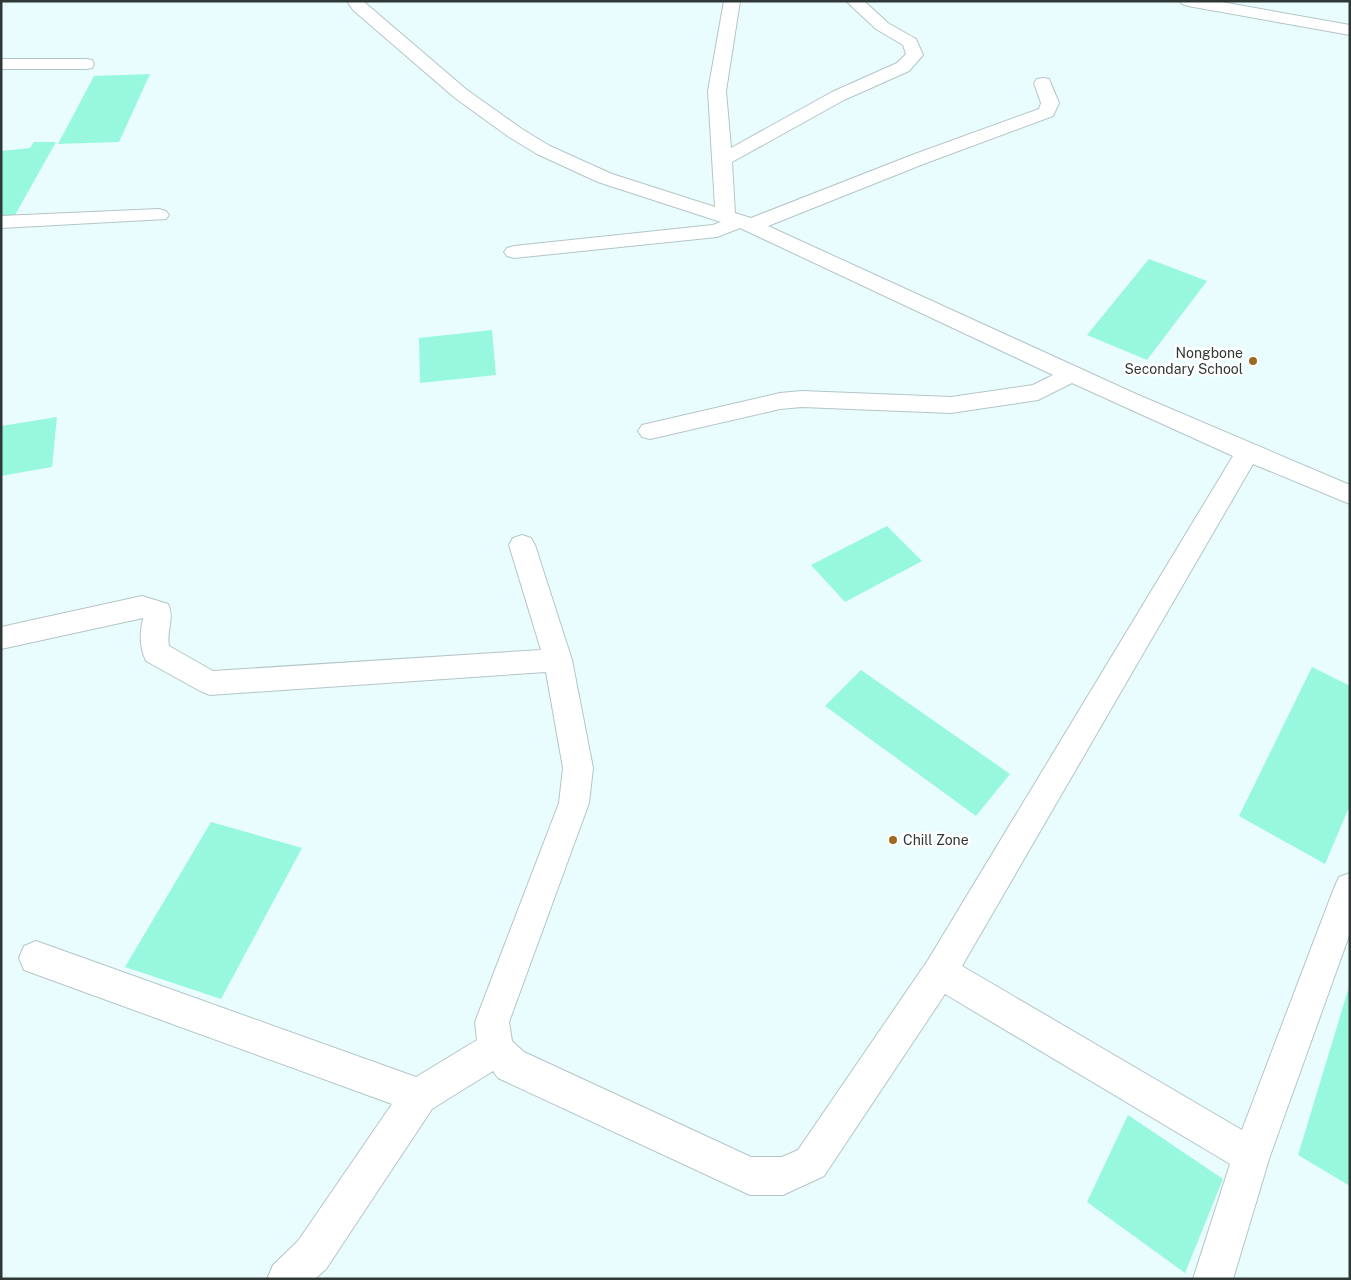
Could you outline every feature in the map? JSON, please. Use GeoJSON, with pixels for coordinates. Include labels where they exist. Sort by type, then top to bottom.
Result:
{"type":"FeatureCollection","features":[{"type":"Feature","properties":{"kind":"street"},"geometry":{"type":"LineString","coordinates":[[355,1],[359,7],[465,98],[524,140],[572,165],[628,186],[739,221],[1070,375],[1247,453],[1350,495]]}},
{"type":"Feature","properties":{"kind":"street"},"geometry":{"type":"LineString","coordinates":[[732,1],[717,91],[723,160],[739,221]]}},
{"type":"Feature","properties":{"kind":"street"},"geometry":{"type":"LineString","coordinates":[[723,160],[838,96],[903,67],[915,55],[910,42],[882,26],[854,1]]}},
{"type":"Feature","properties":{"kind":"street"},"geometry":{"type":"LineString","coordinates":[[1188,1],[1350,30]]}},
{"type":"Feature","properties":{"kind":"street"},"geometry":{"type":"LineString","coordinates":[[1,64],[86,64]]}},
{"type":"Feature","properties":{"kind":"street"},"geometry":{"type":"LineString","coordinates":[[514,252],[717,231],[739,221],[919,159],[1047,112],[1050,103],[1043,83]]}},
{"type":"Feature","properties":{"kind":"street"},"geometry":{"type":"LineString","coordinates":[[1,222],[159,215]]}},
{"type":"Feature","properties":{"kind":"street"},"geometry":{"type":"LineString","coordinates":[[650,432],[780,401],[802,399],[951,405],[1038,392],[1070,375]]}},
{"type":"Feature","properties":{"kind":"street"},"geometry":{"type":"LineString","coordinates":[[522,545],[558,660],[578,768],[574,803],[492,1022],[496,1049],[511,1065],[750,1176],[783,1176],[812,1163],[940,972],[1247,453]]}},
{"type":"Feature","properties":{"kind":"street"},"geometry":{"type":"LineString","coordinates":[[1,638],[142,607],[158,612],[153,637],[156,653],[210,683],[558,660]]}},
{"type":"Feature","properties":{"kind":"street"},"geometry":{"type":"LineString","coordinates":[[1213,1279],[1251,1156],[1350,888]]}},
{"type":"Feature","properties":{"kind":"street"},"geometry":{"type":"LineString","coordinates":[[36,958],[419,1096]]}},
{"type":"Feature","properties":{"kind":"street"},"geometry":{"type":"LineString","coordinates":[[940,972],[1251,1156]]}},
{"type":"Feature","properties":{"kind":"street"},"geometry":{"type":"LineString","coordinates":[[287,1279],[312,1255],[419,1096],[496,1049]]}},
{"type":"Feature","properties":{"kind":"building"},"geometry":{"type":"Polygon","coordinates":[[[150,74],[119,142],[58,144],[94,76],[150,74]]]}},
{"type":"Feature","properties":{"kind":"building"},"geometry":{"type":"Polygon","coordinates":[[[34,142],[56,142],[15,215],[1,215],[1,151],[30,148],[34,142]]]}},
{"type":"Feature","properties":{"kind":"building"},"geometry":{"type":"Polygon","coordinates":[[[1149,259],[1207,281],[1147,360],[1087,335],[1149,259]]]}},
{"type":"Feature","properties":{"kind":"building"},"geometry":{"type":"Polygon","coordinates":[[[492,330],[496,375],[420,383],[419,338],[492,330]]]}},
{"type":"Feature","properties":{"kind":"building"},"geometry":{"type":"Polygon","coordinates":[[[57,417],[52,467],[1,476],[1,426],[57,417]]]}},
{"type":"Feature","properties":{"kind":"building"},"geometry":{"type":"Polygon","coordinates":[[[887,526],[922,561],[845,602],[811,565],[887,526]]]}},
{"type":"Feature","properties":{"kind":"building"},"geometry":{"type":"Polygon","coordinates":[[[1312,667],[1350,686],[1350,805],[1325,864],[1239,816],[1312,667]]]}},
{"type":"Feature","properties":{"kind":"building"},"geometry":{"type":"Polygon","coordinates":[[[861,670],[1010,774],[976,816],[825,706],[861,670]]]}},
{"type":"Feature","properties":{"kind":"building"},"geometry":{"type":"Polygon","coordinates":[[[211,822],[302,848],[221,999],[125,967],[211,822]]]}},
{"type":"Feature","properties":{"kind":"building"},"geometry":{"type":"Polygon","coordinates":[[[1350,987],[1350,1186],[1298,1155],[1350,987]]]}},
{"type":"Feature","properties":{"kind":"building"},"geometry":{"type":"Polygon","coordinates":[[[1128,1115],[1223,1179],[1185,1273],[1087,1202],[1128,1115]]]}},
{"type":"Feature","properties":{"kind":"place","name":"Nongbone Secondary School"},"geometry":{"type":"Point","coordinates":[1253,361]}},
{"type":"Feature","properties":{"kind":"place","name":"Chill Zone"},"geometry":{"type":"Point","coordinates":[893,840]}}]}
